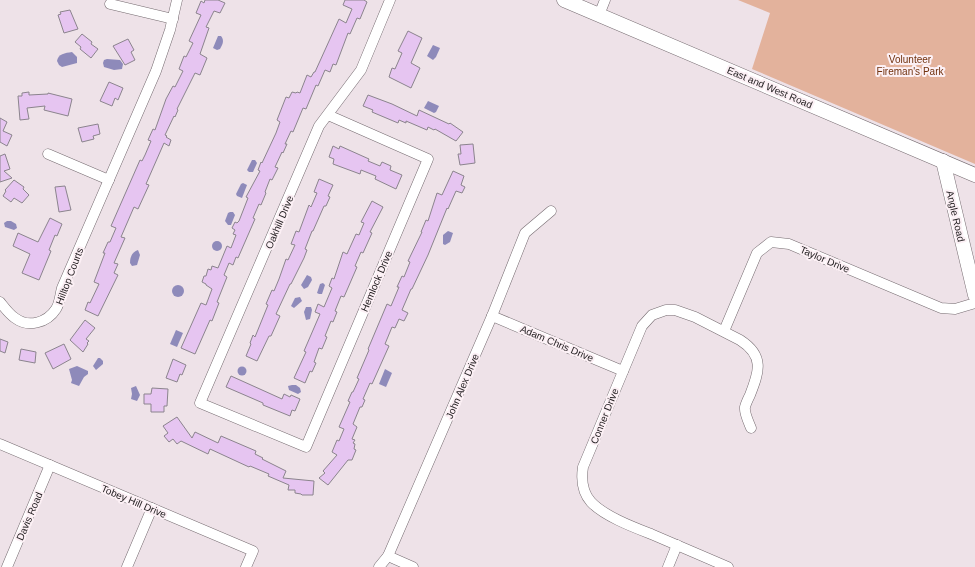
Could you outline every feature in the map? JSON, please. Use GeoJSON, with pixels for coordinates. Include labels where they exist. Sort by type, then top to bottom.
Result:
{"type":"FeatureCollection","features":[{"type":"Feature","properties":{"kind":"street","name":"Hilltop Courts"},"geometry":{"type":"LineString","coordinates":[[0,302],[13,317],[21,322],[40,322],[52,314],[59,302],[62,288],[156,72],[164,51],[177,0]]}},
{"type":"Feature","properties":{"kind":"street","name":"Oakhill Drive"},"geometry":{"type":"LineString","coordinates":[[250,424],[200,403],[319,126],[361,70],[390,0]]}},
{"type":"Feature","properties":{"kind":"street","name":"East and West Road"},"geometry":{"type":"LineString","coordinates":[[564,0],[975,174]]}},
{"type":"Feature","properties":{"kind":"street"},"geometry":{"type":"LineString","coordinates":[[599,15],[605,0]]}},
{"type":"Feature","properties":{"kind":"street"},"geometry":{"type":"LineString","coordinates":[[110,4],[173,19]]}},
{"type":"Feature","properties":{"kind":"street","name":"Hemlock Drive"},"geometry":{"type":"LineString","coordinates":[[250,424],[306,447],[428,159],[328,115]]}},
{"type":"Feature","properties":{"kind":"street"},"geometry":{"type":"LineString","coordinates":[[48,154],[109,180]]}},
{"type":"Feature","properties":{"kind":"street","name":"Angle Road"},"geometry":{"type":"LineString","coordinates":[[943,161],[975,295]]}},
{"type":"Feature","properties":{"kind":"street","name":"John Alex Drive"},"geometry":{"type":"LineString","coordinates":[[379,567],[388,556],[492,316],[525,233],[551,211]]}},
{"type":"Feature","properties":{"kind":"street","name":"Taylor Drive"},"geometry":{"type":"LineString","coordinates":[[724,331],[757,253],[771,242],[789,244],[941,308],[955,309],[975,303]]}},
{"type":"Feature","properties":{"kind":"street","name":"Conner Drive"},"geometry":{"type":"LineString","coordinates":[[728,567],[618,520],[591,502],[584,490],[582,478],[583,467],[642,326],[652,315],[666,310],[675,310],[695,316],[748,345],[756,356],[758,373],[744,408],[751,428]]}},
{"type":"Feature","properties":{"kind":"street","name":"Adam Chris Drive"},"geometry":{"type":"LineString","coordinates":[[492,316],[623,371]]}},
{"type":"Feature","properties":{"kind":"street","name":"Tobey Hill Drive"},"geometry":{"type":"LineString","coordinates":[[0,444],[253,551],[246,567]]}},
{"type":"Feature","properties":{"kind":"street","name":"Davis Road"},"geometry":{"type":"LineString","coordinates":[[7,567],[50,465]]}},
{"type":"Feature","properties":{"kind":"street"},"geometry":{"type":"LineString","coordinates":[[127,567],[152,508]]}},
{"type":"Feature","properties":{"kind":"street"},"geometry":{"type":"LineString","coordinates":[[668,567],[678,545]]}},
{"type":"Feature","properties":{"kind":"street"},"geometry":{"type":"LineString","coordinates":[[388,556],[414,567]]}},
{"type":"Feature","properties":{"kind":"green space","name":"Volunteer Fireman's Park"},"geometry":{"type":"Polygon","coordinates":[[[738,0],[975,0],[975,164],[752,69],[770,13],[738,0]]]}},
{"type":"Feature","properties":{"kind":"shaded area"},"geometry":{"type":"Polygon","coordinates":[[[218,36],[221,36],[223,41],[220,49],[217,50],[213,48],[218,36]]]}},
{"type":"Feature","properties":{"kind":"shaded area"},"geometry":{"type":"Polygon","coordinates":[[[433,45],[440,48],[433,60],[427,56],[433,45]]]}},
{"type":"Feature","properties":{"kind":"shaded area"},"geometry":{"type":"Polygon","coordinates":[[[72,52],[77,57],[77,63],[62,67],[59,65],[57,61],[60,55],[72,52]]]}},
{"type":"Feature","properties":{"kind":"shaded area"},"geometry":{"type":"Polygon","coordinates":[[[104,60],[120,60],[123,64],[122,69],[114,70],[104,67],[104,60]]]}},
{"type":"Feature","properties":{"kind":"shaded area"},"geometry":{"type":"Polygon","coordinates":[[[428,101],[439,106],[436,112],[434,113],[424,108],[428,101]]]}},
{"type":"Feature","properties":{"kind":"shaded area"},"geometry":{"type":"Polygon","coordinates":[[[252,160],[255,160],[257,163],[253,172],[249,172],[247,170],[252,160]]]}},
{"type":"Feature","properties":{"kind":"shaded area"},"geometry":{"type":"Polygon","coordinates":[[[243,183],[247,185],[242,198],[236,194],[243,183]]]}},
{"type":"Feature","properties":{"kind":"shaded area"},"geometry":{"type":"Polygon","coordinates":[[[233,212],[235,215],[231,225],[228,225],[225,221],[228,213],[233,212]]]}},
{"type":"Feature","properties":{"kind":"shaded area"},"geometry":{"type":"Polygon","coordinates":[[[11,221],[16,224],[17,228],[14,230],[5,227],[4,223],[11,221]]]}},
{"type":"Feature","properties":{"kind":"shaded area"},"geometry":{"type":"Polygon","coordinates":[[[448,231],[453,233],[450,242],[445,245],[443,244],[443,235],[448,231]]]}},
{"type":"Feature","properties":{"kind":"shaded area"},"geometry":{"type":"Polygon","coordinates":[[[215,241],[219,241],[221,242],[221,250],[215,251],[212,248],[212,244],[215,241]]]}},
{"type":"Feature","properties":{"kind":"shaded area"},"geometry":{"type":"Polygon","coordinates":[[[138,250],[140,255],[137,265],[132,266],[130,263],[131,257],[134,252],[138,250]]]}},
{"type":"Feature","properties":{"kind":"shaded area"},"geometry":{"type":"Polygon","coordinates":[[[307,275],[311,277],[312,280],[308,287],[304,289],[301,285],[307,275]]]}},
{"type":"Feature","properties":{"kind":"shaded area"},"geometry":{"type":"Polygon","coordinates":[[[323,283],[325,285],[322,294],[319,294],[317,293],[320,284],[323,283]]]}},
{"type":"Feature","properties":{"kind":"shaded area"},"geometry":{"type":"Polygon","coordinates":[[[176,285],[180,285],[184,291],[180,297],[176,297],[172,293],[172,289],[176,285]]]}},
{"type":"Feature","properties":{"kind":"shaded area"},"geometry":{"type":"Polygon","coordinates":[[[300,297],[302,301],[294,308],[291,306],[295,298],[300,297]]]}},
{"type":"Feature","properties":{"kind":"shaded area"},"geometry":{"type":"Polygon","coordinates":[[[306,307],[311,307],[312,310],[310,319],[306,320],[304,312],[306,307]]]}},
{"type":"Feature","properties":{"kind":"shaded area"},"geometry":{"type":"Polygon","coordinates":[[[176,330],[183,333],[177,347],[170,344],[176,330]]]}},
{"type":"Feature","properties":{"kind":"shaded area"},"geometry":{"type":"Polygon","coordinates":[[[98,358],[103,361],[103,364],[96,370],[93,366],[98,358]]]}},
{"type":"Feature","properties":{"kind":"shaded area"},"geometry":{"type":"Polygon","coordinates":[[[77,366],[88,371],[88,374],[84,377],[79,386],[71,383],[72,380],[69,369],[77,366]]]}},
{"type":"Feature","properties":{"kind":"shaded area"},"geometry":{"type":"Polygon","coordinates":[[[242,366],[247,371],[242,376],[237,371],[242,366]]]}},
{"type":"Feature","properties":{"kind":"shaded area"},"geometry":{"type":"Polygon","coordinates":[[[385,369],[392,373],[386,387],[379,384],[385,369]]]}},
{"type":"Feature","properties":{"kind":"shaded area"},"geometry":{"type":"Polygon","coordinates":[[[296,385],[300,388],[301,392],[298,394],[289,390],[288,386],[296,385]]]}},
{"type":"Feature","properties":{"kind":"shaded area"},"geometry":{"type":"Polygon","coordinates":[[[136,386],[140,395],[137,401],[131,399],[131,388],[136,386]]]}},
{"type":"Feature","properties":{"kind":"building"},"geometry":{"type":"Polygon","coordinates":[[[205,0],[218,0],[225,3],[220,13],[214,11],[206,27],[209,28],[200,54],[207,58],[200,75],[195,73],[177,109],[178,110],[175,117],[174,116],[165,135],[171,140],[169,146],[164,143],[146,184],[149,185],[138,209],[134,207],[121,237],[125,238],[114,263],[118,264],[114,273],[118,275],[98,316],[85,310],[99,284],[94,282],[105,253],[103,253],[116,228],[111,226],[140,160],[142,161],[145,155],[151,141],[148,140],[153,129],[155,130],[166,99],[173,86],[175,87],[183,71],[179,69],[184,56],[186,57],[193,43],[189,41],[201,15],[196,13],[201,1],[204,3],[205,0]]]}},
{"type":"Feature","properties":{"kind":"building"},"geometry":{"type":"Polygon","coordinates":[[[345,0],[364,0],[367,2],[360,19],[357,18],[350,34],[348,33],[336,65],[333,64],[330,72],[325,70],[318,86],[316,85],[306,109],[303,108],[293,132],[291,131],[283,153],[282,152],[275,167],[278,168],[272,180],[270,179],[265,192],[266,193],[261,205],[259,204],[253,218],[255,219],[238,258],[236,257],[233,265],[229,263],[224,275],[227,277],[217,302],[219,303],[212,321],[210,320],[195,354],[181,348],[201,303],[206,305],[212,289],[202,282],[204,276],[206,276],[208,269],[211,270],[212,266],[218,268],[227,246],[231,248],[236,235],[233,234],[235,230],[232,228],[235,222],[237,223],[239,221],[248,198],[246,197],[260,171],[258,170],[261,162],[262,163],[276,133],[280,122],[277,120],[286,97],[289,98],[292,92],[300,93],[307,75],[311,77],[315,72],[339,19],[346,23],[352,9],[343,5],[345,0]]]}},
{"type":"Feature","properties":{"kind":"building"},"geometry":{"type":"Polygon","coordinates":[[[70,10],[78,29],[64,33],[58,15],[61,14],[60,12],[70,10]]]}},
{"type":"Feature","properties":{"kind":"building"},"geometry":{"type":"Polygon","coordinates":[[[408,31],[422,38],[411,63],[420,68],[411,88],[389,77],[392,68],[395,69],[402,53],[398,51],[408,31]]]}},
{"type":"Feature","properties":{"kind":"building"},"geometry":{"type":"Polygon","coordinates":[[[82,34],[98,49],[91,58],[80,49],[81,47],[75,42],[82,34]]]}},
{"type":"Feature","properties":{"kind":"building"},"geometry":{"type":"Polygon","coordinates":[[[128,39],[134,50],[131,52],[135,60],[125,65],[113,46],[128,39]]]}},
{"type":"Feature","properties":{"kind":"building"},"geometry":{"type":"Polygon","coordinates":[[[109,82],[123,88],[118,100],[115,98],[112,106],[100,101],[109,82]]]}},
{"type":"Feature","properties":{"kind":"building"},"geometry":{"type":"Polygon","coordinates":[[[29,92],[29,95],[48,93],[72,99],[68,116],[44,110],[45,106],[27,108],[29,119],[20,120],[18,96],[22,96],[22,93],[29,92]]]}},
{"type":"Feature","properties":{"kind":"building"},"geometry":{"type":"Polygon","coordinates":[[[368,95],[417,116],[419,110],[449,124],[450,123],[463,132],[456,141],[435,129],[434,130],[428,127],[427,130],[406,121],[406,123],[399,120],[398,123],[372,112],[373,110],[363,106],[368,95]]]}},
{"type":"Feature","properties":{"kind":"building"},"geometry":{"type":"Polygon","coordinates":[[[0,118],[7,122],[3,131],[12,135],[7,146],[0,142],[0,118]]]}},
{"type":"Feature","properties":{"kind":"building"},"geometry":{"type":"Polygon","coordinates":[[[98,124],[100,134],[93,136],[94,139],[82,142],[78,128],[98,124]]]}},
{"type":"Feature","properties":{"kind":"building"},"geometry":{"type":"Polygon","coordinates":[[[473,144],[475,163],[460,165],[458,154],[461,154],[460,145],[473,144]]]}},
{"type":"Feature","properties":{"kind":"building"},"geometry":{"type":"Polygon","coordinates":[[[333,146],[339,149],[340,146],[369,159],[368,161],[380,166],[382,162],[391,166],[390,170],[402,175],[396,189],[375,179],[376,176],[361,170],[360,174],[333,164],[334,159],[329,157],[333,146]]]}},
{"type":"Feature","properties":{"kind":"building"},"geometry":{"type":"Polygon","coordinates":[[[5,154],[10,169],[4,171],[12,178],[0,182],[0,156],[5,154]]]}},
{"type":"Feature","properties":{"kind":"building"},"geometry":{"type":"Polygon","coordinates":[[[453,171],[464,176],[461,185],[465,187],[462,193],[456,191],[448,209],[447,208],[428,255],[402,310],[408,313],[404,321],[399,319],[395,328],[392,327],[385,344],[389,346],[372,384],[370,383],[363,399],[365,400],[362,407],[360,407],[353,424],[357,427],[352,439],[355,440],[353,443],[355,444],[354,449],[356,450],[352,460],[348,460],[328,485],[319,478],[325,473],[323,471],[337,455],[332,452],[344,429],[339,427],[350,402],[348,401],[359,379],[357,378],[369,350],[368,349],[387,304],[391,306],[399,287],[397,287],[402,276],[404,277],[410,262],[408,261],[426,220],[428,221],[437,193],[442,195],[453,171]]]}},
{"type":"Feature","properties":{"kind":"building"},"geometry":{"type":"Polygon","coordinates":[[[319,179],[333,185],[328,196],[330,197],[312,231],[305,249],[307,250],[304,258],[276,314],[280,316],[257,361],[246,356],[251,344],[250,343],[253,335],[255,337],[268,305],[266,304],[272,290],[274,291],[286,259],[288,260],[295,245],[291,244],[296,231],[299,232],[309,205],[311,207],[317,193],[314,192],[319,179]]]}},
{"type":"Feature","properties":{"kind":"building"},"geometry":{"type":"Polygon","coordinates":[[[14,180],[24,187],[23,189],[29,195],[22,203],[14,198],[11,202],[3,196],[6,191],[5,190],[14,180]]]}},
{"type":"Feature","properties":{"kind":"building"},"geometry":{"type":"Polygon","coordinates":[[[65,186],[71,210],[59,212],[55,187],[65,186]]]}},
{"type":"Feature","properties":{"kind":"building"},"geometry":{"type":"Polygon","coordinates":[[[372,201],[383,207],[370,232],[372,233],[363,253],[361,252],[355,266],[357,267],[344,297],[341,296],[335,311],[337,312],[333,322],[331,321],[325,336],[327,337],[322,349],[319,348],[314,362],[316,363],[312,372],[310,371],[305,383],[294,378],[306,352],[304,351],[320,314],[315,312],[318,304],[324,307],[332,288],[329,286],[332,278],[334,279],[343,252],[347,254],[356,234],[359,235],[364,223],[361,222],[372,201]]]}},
{"type":"Feature","properties":{"kind":"building"},"geometry":{"type":"Polygon","coordinates":[[[50,218],[62,224],[57,236],[55,235],[49,250],[51,251],[39,280],[22,273],[30,254],[13,246],[18,233],[38,242],[50,218]]]}},
{"type":"Feature","properties":{"kind":"building"},"geometry":{"type":"Polygon","coordinates":[[[85,320],[95,328],[86,339],[89,341],[83,352],[70,340],[85,320]]]}},
{"type":"Feature","properties":{"kind":"building"},"geometry":{"type":"Polygon","coordinates":[[[0,339],[8,342],[5,353],[0,351],[0,339]]]}},
{"type":"Feature","properties":{"kind":"building"},"geometry":{"type":"Polygon","coordinates":[[[64,344],[71,359],[53,369],[45,353],[64,344]]]}},
{"type":"Feature","properties":{"kind":"building"},"geometry":{"type":"Polygon","coordinates":[[[21,349],[36,352],[35,363],[19,360],[21,349]]]}},
{"type":"Feature","properties":{"kind":"building"},"geometry":{"type":"Polygon","coordinates":[[[173,359],[186,365],[177,382],[166,378],[173,359]]]}},
{"type":"Feature","properties":{"kind":"building"},"geometry":{"type":"Polygon","coordinates":[[[231,376],[282,399],[284,394],[300,399],[295,411],[292,410],[290,416],[226,387],[231,376]]]}},
{"type":"Feature","properties":{"kind":"building"},"geometry":{"type":"Polygon","coordinates":[[[152,388],[168,389],[167,406],[164,406],[164,412],[151,412],[151,404],[144,404],[144,394],[151,394],[152,388]]]}},
{"type":"Feature","properties":{"kind":"building"},"geometry":{"type":"Polygon","coordinates":[[[177,417],[192,438],[195,432],[218,443],[221,436],[256,451],[255,454],[263,458],[262,459],[286,471],[283,478],[314,481],[313,495],[302,495],[295,493],[295,490],[288,490],[289,485],[268,476],[269,474],[250,466],[249,467],[210,449],[208,454],[181,441],[177,444],[173,439],[169,442],[164,436],[168,433],[163,426],[177,417]]]}}]}
